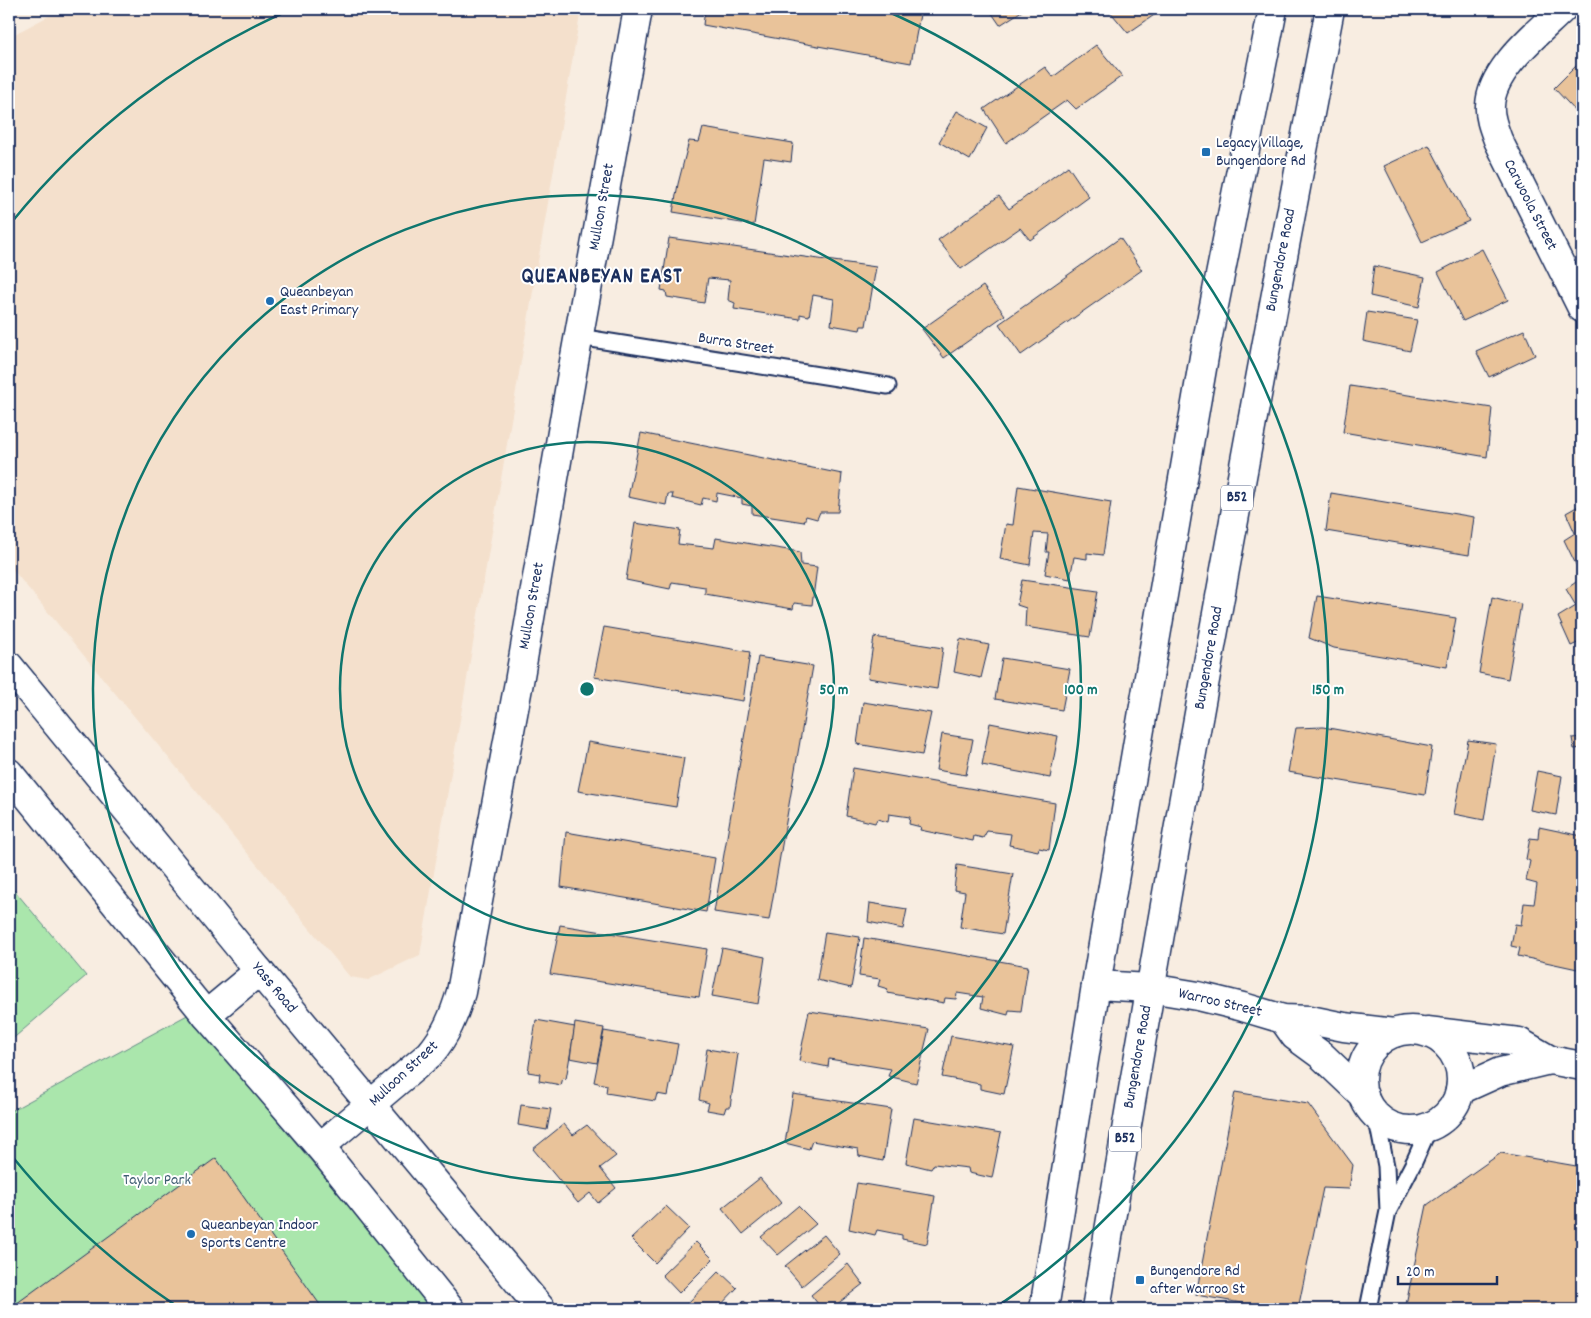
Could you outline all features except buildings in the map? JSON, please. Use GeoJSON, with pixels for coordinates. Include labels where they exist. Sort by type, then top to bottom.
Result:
{"type":"FeatureCollection","features":[{"type":"Feature","properties":{"kind":"main road","name":"Mulloon Street"},"geometry":{"type":"LineString","coordinates":[[320,1148],[430,1054],[450,1024],[461,992],[519,682],[638,9]]}},
{"type":"Feature","properties":{"kind":"main road"},"geometry":{"type":"LineString","coordinates":[[1044,1309],[1096,984],[1205,352],[1273,9]]}},
{"type":"Feature","properties":{"kind":"main road","name":"Bungendore Road"},"geometry":{"type":"LineString","coordinates":[[1096,1309],[1150,988],[1262,362],[1330,9]]}},
{"type":"Feature","properties":{"kind":"main road","name":"Carwoola Street"},"geometry":{"type":"LineString","coordinates":[[1562,9],[1506,66],[1491,98],[1490,113],[1498,140],[1582,308]]}},
{"type":"Feature","properties":{"kind":"main road","name":"Yass Road"},"geometry":{"type":"LineString","coordinates":[[9,666],[260,972],[541,1309]]}},
{"type":"Feature","properties":{"kind":"main road"},"geometry":{"type":"LineString","coordinates":[[9,773],[206,1015],[320,1148],[450,1309]]}},
{"type":"Feature","properties":{"kind":"main road"},"geometry":{"type":"LineString","coordinates":[[206,1015],[260,972]]}},
{"type":"Feature","properties":{"kind":"main road","name":"Warroo Street"},"geometry":{"type":"LineString","coordinates":[[1096,984],[1150,988],[1198,996],[1283,1019],[1310,1020],[1344,1027],[1394,1033]]}},
{"type":"Feature","properties":{"kind":"main road","name":"Warroo Street"},"geometry":{"type":"LineString","coordinates":[[1283,1019],[1295,1036],[1321,1055],[1370,1105]]}},
{"type":"Feature","properties":{"kind":"main road"},"geometry":{"type":"LineString","coordinates":[[1423,1031],[1437,1037],[1448,1046],[1456,1058],[1461,1074],[1460,1090],[1454,1105],[1444,1117],[1430,1126],[1414,1130],[1403,1130],[1383,1121],[1370,1105],[1361,1080],[1364,1065],[1370,1051],[1381,1040],[1394,1033],[1408,1030],[1423,1031],[1519,1042],[1550,1060],[1582,1066]]}},
{"type":"Feature","properties":{"kind":"main road"},"geometry":{"type":"LineString","coordinates":[[1460,1090],[1500,1072],[1550,1060]]}},
{"type":"Feature","properties":{"kind":"lane","name":"Burra Street"},"geometry":{"type":"LineString","coordinates":[[579,337],[888,386]]}},
{"type":"Feature","properties":{"kind":"lane"},"geometry":{"type":"LineString","coordinates":[[1368,1309],[1388,1211],[1386,1166],[1370,1105]]}},
{"type":"Feature","properties":{"kind":"lane"},"geometry":{"type":"LineString","coordinates":[[1388,1211],[1414,1162],[1430,1126]]}},
{"type":"Feature","properties":{"kind":"shaded area","name":"Queanbeyan East Primary"},"geometry":{"type":"Polygon","coordinates":[[[62,9],[581,9],[420,955],[368,980],[350,977],[9,565],[9,37],[62,9]]]}},
{"type":"Feature","properties":{"kind":"green space"},"geometry":{"type":"Polygon","coordinates":[[[9,884],[86,976],[9,1042],[9,884]]]}},
{"type":"Feature","properties":{"kind":"green space","name":"Taylor Park"},"geometry":{"type":"Polygon","coordinates":[[[191,1013],[227,1061],[436,1309],[9,1309],[9,1112],[191,1013]]]}},
{"type":"Feature","properties":{"kind":"place","name":"Legacy Village, Bungendore Rd"},"geometry":{"type":"Point","coordinates":[1206,152]}},
{"type":"Feature","properties":{"kind":"place","name":"Queanbeyan East Primary"},"geometry":{"type":"Point","coordinates":[270,301]}},
{"type":"Feature","properties":{"kind":"place","name":"Queanbeyan Indoor Sports Centre"},"geometry":{"type":"Point","coordinates":[191,1234]}},
{"type":"Feature","properties":{"kind":"place","name":"Bungendore Rd after Warroo St"},"geometry":{"type":"Point","coordinates":[1140,1280]}},
{"type":"Feature","properties":{"kind":"district","name":"QUEANBEYAN EAST"},"geometry":{"type":"Point","coordinates":[602,278]}}]}
